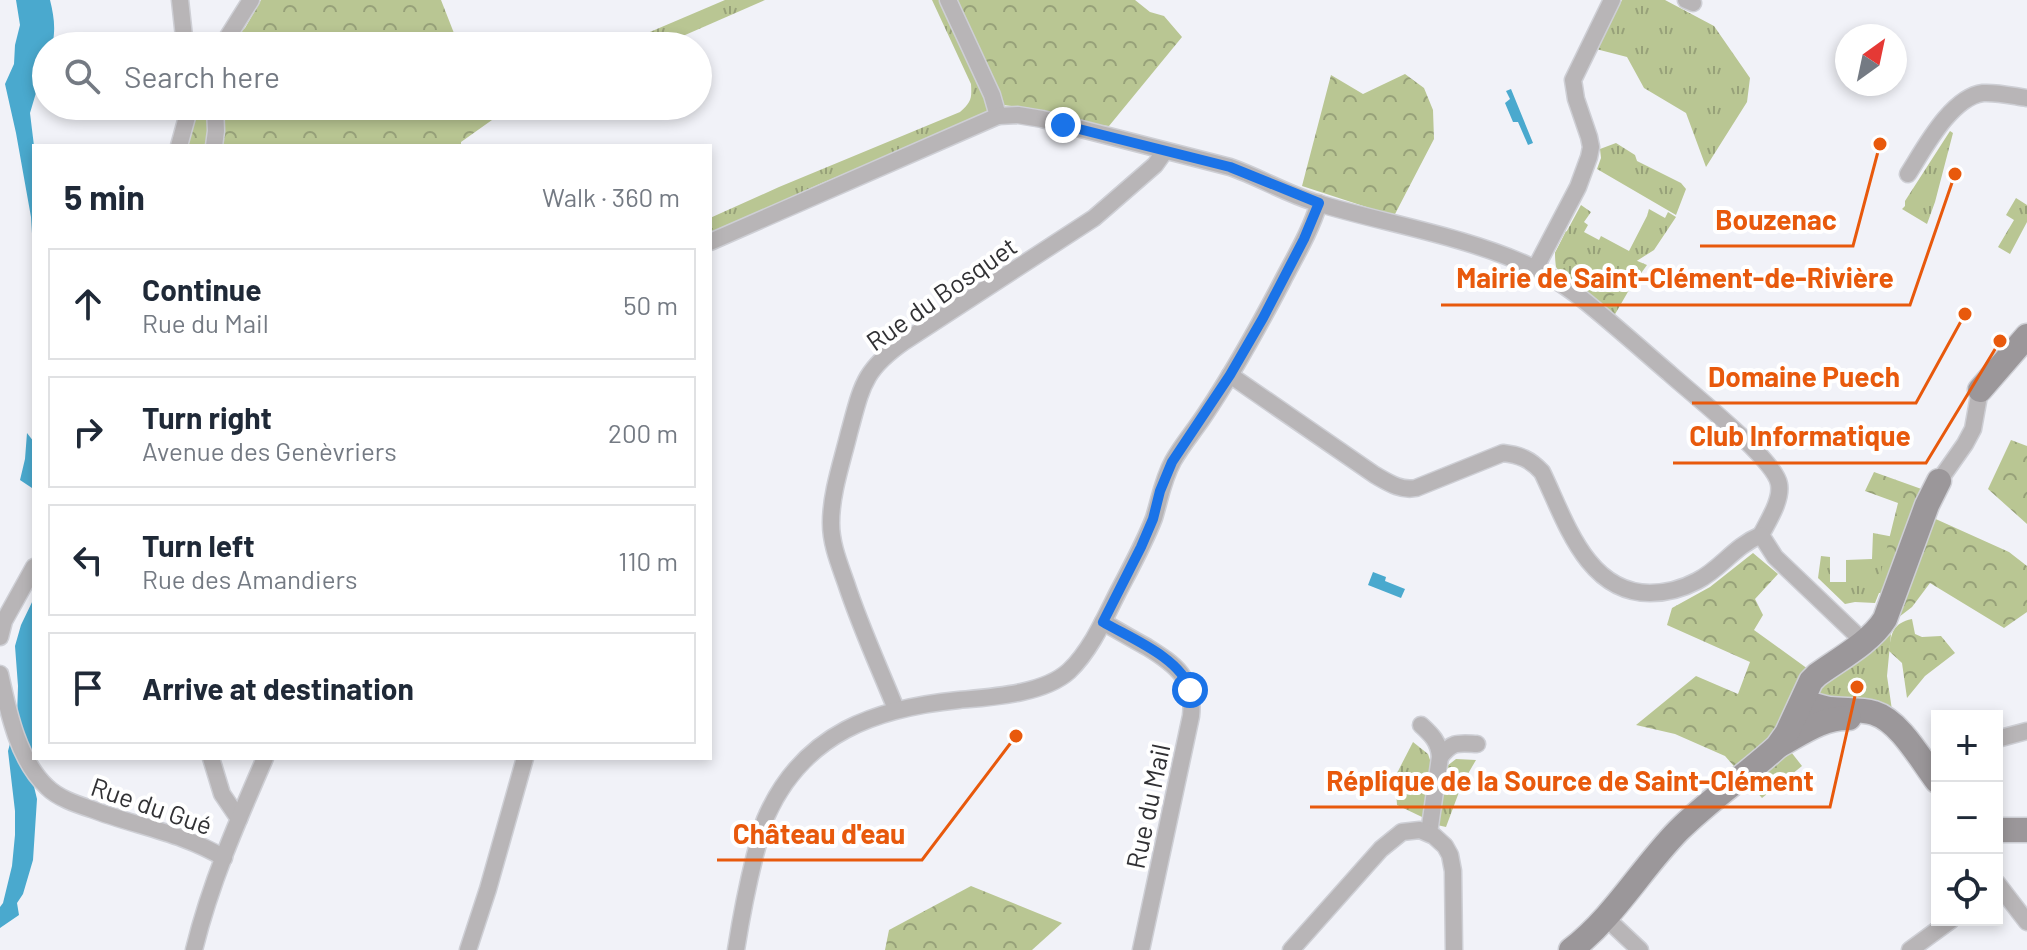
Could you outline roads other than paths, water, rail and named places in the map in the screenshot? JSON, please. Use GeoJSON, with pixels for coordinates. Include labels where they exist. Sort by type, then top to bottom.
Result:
{"type":"FeatureCollection","features":[{"type":"Feature","properties":{"kind":"street"},"geometry":{"type":"LineString","coordinates":[[180,0],[183,32]]}},
{"type":"Feature","properties":{"kind":"street"},"geometry":{"type":"LineString","coordinates":[[948,0],[992,95],[998,116]]}},
{"type":"Feature","properties":{"kind":"street"},"geometry":{"type":"LineString","coordinates":[[1535,269],[1578,187],[1589,157],[1589,137],[1573,80],[1612,0]]}},
{"type":"Feature","properties":{"kind":"street"},"geometry":{"type":"LineString","coordinates":[[231,32],[248,5]]}},
{"type":"Feature","properties":{"kind":"street"},"geometry":{"type":"LineString","coordinates":[[238,32],[248,5]]}},
{"type":"Feature","properties":{"kind":"street"},"geometry":{"type":"LineString","coordinates":[[1908,174],[1939,128],[1964,101],[1986,93],[2027,98]]}},
{"type":"Feature","properties":{"kind":"street"},"geometry":{"type":"LineString","coordinates":[[712,241],[998,116],[1042,119],[1243,172],[1319,203],[1439,235],[1535,269],[1570,290],[1601,315],[1732,428],[1777,477],[1780,488],[1761,535],[1736,548],[1713,571],[1695,582],[1661,593],[1633,591],[1608,580],[1588,561],[1542,472],[1531,461],[1503,453],[1416,488],[1396,487],[1230,375]]}},
{"type":"Feature","properties":{"kind":"street"},"geometry":{"type":"LineString","coordinates":[[179,144],[184,120]]}},
{"type":"Feature","properties":{"kind":"street"},"geometry":{"type":"LineString","coordinates":[[214,144],[216,120]]}},
{"type":"Feature","properties":{"kind":"street","name":"Rue du Bosquet"},"geometry":{"type":"LineString","coordinates":[[896,709],[851,599],[831,533],[837,480],[866,377],[882,358],[905,341],[1094,218],[1155,165],[1165,151]]}},
{"type":"Feature","properties":{"kind":"street"},"geometry":{"type":"LineString","coordinates":[[736,950],[742,907],[763,826],[781,789],[808,757],[858,722],[896,709],[1014,693],[1056,679],[1072,668],[1103,622],[1141,547],[1172,462],[1230,375],[1297,252],[1319,203]]}},
{"type":"Feature","properties":{"kind":"street"},"geometry":{"type":"LineString","coordinates":[[1571,950],[1603,921],[1678,831],[1777,747],[1810,706],[1817,675],[1876,632],[1885,619],[1927,505],[1973,429],[1980,390],[2027,336]]}},
{"type":"Feature","properties":{"kind":"street"},"geometry":{"type":"LineString","coordinates":[[1761,535],[1775,557],[1811,594],[1843,620],[1856,646]]}},
{"type":"Feature","properties":{"kind":"street"},"geometry":{"type":"LineString","coordinates":[[0,637],[4,621],[32,571]]}},
{"type":"Feature","properties":{"kind":"street","name":"Rue du Mail"},"geometry":{"type":"LineString","coordinates":[[1103,622],[1177,668],[1188,683],[1192,700],[1141,950]]}},
{"type":"Feature","properties":{"kind":"street","name":"Rue du Gué"},"geometry":{"type":"LineString","coordinates":[[0,674],[9,717],[24,753],[42,782],[56,795],[185,838],[224,858]]}},
{"type":"Feature","properties":{"kind":"street"},"geometry":{"type":"LineString","coordinates":[[1810,706],[1879,715],[1894,725],[1928,763]]}},
{"type":"Feature","properties":{"kind":"street"},"geometry":{"type":"LineString","coordinates":[[1421,725],[1438,744],[1440,757],[1429,833]]}},
{"type":"Feature","properties":{"kind":"street"},"geometry":{"type":"LineString","coordinates":[[2003,737],[2027,731]]}},
{"type":"Feature","properties":{"kind":"street"},"geometry":{"type":"LineString","coordinates":[[1440,757],[1452,745],[1477,744]]}},
{"type":"Feature","properties":{"kind":"street"},"geometry":{"type":"LineString","coordinates":[[212,760],[222,794],[239,819]]}},
{"type":"Feature","properties":{"kind":"street"},"geometry":{"type":"LineString","coordinates":[[194,950],[224,858],[264,760]]}},
{"type":"Feature","properties":{"kind":"street"},"geometry":{"type":"LineString","coordinates":[[468,950],[524,760]]}},
{"type":"Feature","properties":{"kind":"street"},"geometry":{"type":"LineString","coordinates":[[1291,950],[1381,849],[1395,836],[1410,830],[1429,833],[1445,846],[1450,855],[1454,950]]}},
{"type":"Feature","properties":{"kind":"street"},"geometry":{"type":"LineString","coordinates":[[2003,830],[2027,830]]}},
{"type":"Feature","properties":{"kind":"street"},"geometry":{"type":"LineString","coordinates":[[2003,892],[2027,922]]}},
{"type":"Feature","properties":{"kind":"street"},"geometry":{"type":"LineString","coordinates":[[1557,950],[1588,927],[1603,921]]}},
{"type":"Feature","properties":{"kind":"street"},"geometry":{"type":"LineString","coordinates":[[1603,921],[1640,950]]}},
{"type":"Feature","properties":{"kind":"street"},"geometry":{"type":"LineString","coordinates":[[1910,950],[1943,926]]}},
{"type":"Feature","properties":{"kind":"water"},"geometry":{"type":"Polygon","coordinates":[[[16,0],[50,0],[54,32],[32,32],[32,233],[5,84],[14,64],[20,25],[16,0]]]}},
{"type":"Feature","properties":{"kind":"water"},"geometry":{"type":"Polygon","coordinates":[[[1511,89],[1533,143],[1528,145],[1505,103],[1510,99],[1506,91],[1511,89]]]}},
{"type":"Feature","properties":{"kind":"water"},"geometry":{"type":"Polygon","coordinates":[[[27,433],[32,439],[32,488],[20,480],[27,433]]]}},
{"type":"Feature","properties":{"kind":"water"},"geometry":{"type":"Polygon","coordinates":[[[1373,572],[1405,589],[1401,598],[1368,585],[1373,572]]]}},
{"type":"Feature","properties":{"kind":"water"},"geometry":{"type":"Polygon","coordinates":[[[32,602],[30,770],[37,799],[33,860],[23,894],[17,903],[19,915],[0,928],[0,907],[12,866],[15,835],[8,751],[17,718],[15,646],[32,602]]]}},
{"type":"Feature","properties":{"kind":"place","name":"Bouzenac"},"geometry":{"type":"Point","coordinates":[1880,144]}},
{"type":"Feature","properties":{"kind":"place","name":"Mairie de Saint-Clément-de-Rivière"},"geometry":{"type":"Point","coordinates":[1955,174]}},
{"type":"Feature","properties":{"kind":"place","name":"Domaine Puech"},"geometry":{"type":"Point","coordinates":[1965,314]}},
{"type":"Feature","properties":{"kind":"place","name":"Club Informatique"},"geometry":{"type":"Point","coordinates":[2000,341]}},
{"type":"Feature","properties":{"kind":"place","name":"Réplique de la Source de Saint-Clément"},"geometry":{"type":"Point","coordinates":[1857,687]}},
{"type":"Feature","properties":{"kind":"place","name":"Château d'eau"},"geometry":{"type":"Point","coordinates":[1016,736]}}]}
